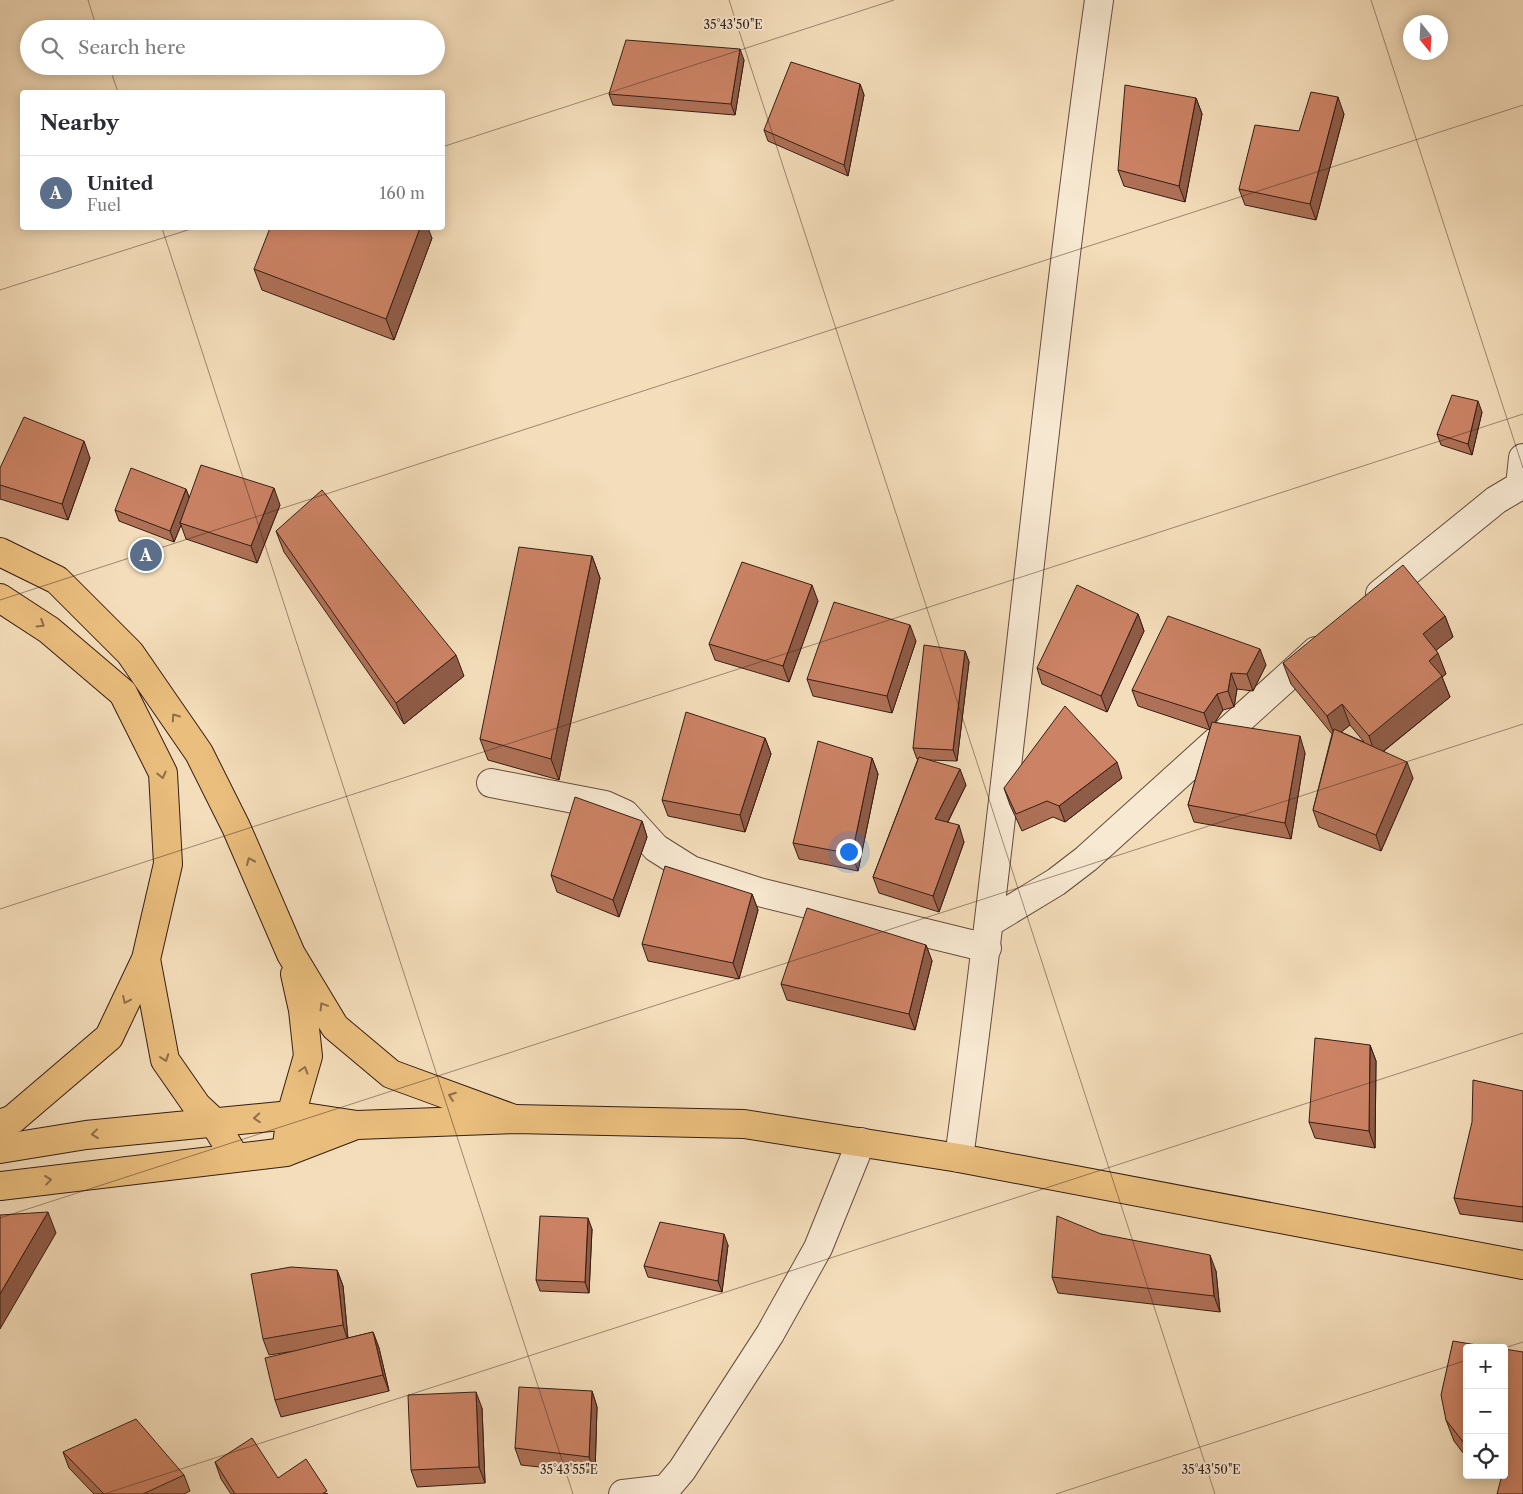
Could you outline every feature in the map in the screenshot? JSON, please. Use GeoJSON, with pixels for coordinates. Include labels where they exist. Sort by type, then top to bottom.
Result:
{"type":"FeatureCollection","features":[{"type":"Feature","properties":{"kind":"main road"},"geometry":{"type":"LineString","coordinates":[[0,552],[57,580],[130,653],[199,753],[236,827],[291,954],[335,1027],[391,1074],[514,1119]]}},
{"type":"Feature","properties":{"kind":"main road"},"geometry":{"type":"LineString","coordinates":[[0,598],[49,630],[123,693],[163,773],[168,864],[146,958],[109,1037],[13,1119],[0,1124]]}},
{"type":"Feature","properties":{"kind":"main road"},"geometry":{"type":"LineString","coordinates":[[286,1152],[291,1115],[308,1056],[303,1010],[291,954]]}},
{"type":"Feature","properties":{"kind":"main road"},"geometry":{"type":"LineString","coordinates":[[146,958],[165,1060],[197,1106],[213,1121],[235,1157]]}},
{"type":"Feature","properties":{"kind":"main road"},"geometry":{"type":"LineString","coordinates":[[0,1149],[86,1135],[213,1121],[291,1115],[358,1125],[514,1119],[744,1124],[959,1158],[1523,1265]]}},
{"type":"Feature","properties":{"kind":"main road"},"geometry":{"type":"LineString","coordinates":[[0,1186],[286,1152],[358,1125]]}},
{"type":"Feature","properties":{"kind":"street"},"geometry":{"type":"LineString","coordinates":[[959,1158],[987,948],[1056,351],[1099,0]]}},
{"type":"Feature","properties":{"kind":"street"},"geometry":{"type":"LineString","coordinates":[[1361,612],[1433,549],[1496,500],[1521,485],[1523,458]]}},
{"type":"Feature","properties":{"kind":"street"},"geometry":{"type":"LineString","coordinates":[[990,922],[1048,887],[1086,859],[1334,636]]}},
{"type":"Feature","properties":{"kind":"street"},"geometry":{"type":"LineString","coordinates":[[491,783],[605,805],[625,814],[656,848],[691,870],[758,892],[987,948]]}},
{"type":"Feature","properties":{"kind":"street"},"geometry":{"type":"LineString","coordinates":[[623,1494],[666,1489],[682,1470],[770,1334],[818,1248],[861,1142]]}},
{"type":"Feature","properties":{"kind":"building"},"geometry":{"type":"Polygon","coordinates":[[[626,40],[740,49],[731,104],[609,94],[626,40]]]}},
{"type":"Feature","properties":{"kind":"building"},"geometry":{"type":"Polygon","coordinates":[[[791,62],[860,84],[844,165],[764,130],[791,62]]]}},
{"type":"Feature","properties":{"kind":"building"},"geometry":{"type":"Polygon","coordinates":[[[1125,85],[1196,98],[1179,186],[1118,170],[1125,85]]]}},
{"type":"Feature","properties":{"kind":"building"},"geometry":{"type":"Polygon","coordinates":[[[1311,92],[1338,97],[1310,204],[1239,189],[1255,125],[1299,131],[1311,92]]]}},
{"type":"Feature","properties":{"kind":"building"},"geometry":{"type":"Polygon","coordinates":[[[269,230],[419,230],[386,319],[254,269],[269,230]]]}},
{"type":"Feature","properties":{"kind":"building"},"geometry":{"type":"Polygon","coordinates":[[[1452,395],[1478,401],[1468,444],[1437,434],[1452,395]]]}},
{"type":"Feature","properties":{"kind":"building"},"geometry":{"type":"Polygon","coordinates":[[[24,417],[84,441],[62,504],[0,485],[0,468],[24,417]]]}},
{"type":"Feature","properties":{"kind":"building"},"geometry":{"type":"Polygon","coordinates":[[[201,465],[274,488],[251,546],[180,523],[201,465]]]}},
{"type":"Feature","properties":{"kind":"building"},"geometry":{"type":"Polygon","coordinates":[[[131,468],[186,489],[170,531],[115,510],[131,468]]]}},
{"type":"Feature","properties":{"kind":"building"},"geometry":{"type":"Polygon","coordinates":[[[322,490],[456,655],[396,703],[276,531],[322,490]]]}},
{"type":"Feature","properties":{"kind":"building"},"geometry":{"type":"Polygon","coordinates":[[[519,547],[592,556],[551,759],[480,739],[519,547]]]}},
{"type":"Feature","properties":{"kind":"building"},"geometry":{"type":"Polygon","coordinates":[[[742,562],[812,585],[783,666],[709,644],[742,562]]]}},
{"type":"Feature","properties":{"kind":"building"},"geometry":{"type":"Polygon","coordinates":[[[1403,565],[1445,616],[1423,634],[1438,653],[1429,661],[1442,676],[1369,736],[1342,704],[1327,716],[1283,663],[1403,565]]]}},
{"type":"Feature","properties":{"kind":"building"},"geometry":{"type":"Polygon","coordinates":[[[1077,585],[1138,614],[1101,696],[1037,668],[1077,585]]]}},
{"type":"Feature","properties":{"kind":"building"},"geometry":{"type":"Polygon","coordinates":[[[834,602],[910,625],[887,696],[807,679],[834,602]]]}},
{"type":"Feature","properties":{"kind":"building"},"geometry":{"type":"Polygon","coordinates":[[[1168,616],[1260,649],[1247,674],[1231,673],[1228,691],[1217,694],[1204,713],[1132,690],[1168,616]]]}},
{"type":"Feature","properties":{"kind":"building"},"geometry":{"type":"Polygon","coordinates":[[[924,645],[965,651],[953,750],[913,748],[924,645]]]}},
{"type":"Feature","properties":{"kind":"building"},"geometry":{"type":"Polygon","coordinates":[[[1065,706],[1117,762],[1059,806],[1047,801],[1016,814],[1004,788],[1065,706]]]}},
{"type":"Feature","properties":{"kind":"building"},"geometry":{"type":"Polygon","coordinates":[[[686,712],[765,738],[740,815],[662,800],[686,712]]]}},
{"type":"Feature","properties":{"kind":"building"},"geometry":{"type":"Polygon","coordinates":[[[1212,722],[1300,736],[1285,823],[1188,805],[1212,722]]]}},
{"type":"Feature","properties":{"kind":"building"},"geometry":{"type":"Polygon","coordinates":[[[1334,729],[1407,762],[1376,835],[1313,810],[1334,729]]]}},
{"type":"Feature","properties":{"kind":"building"},"geometry":{"type":"Polygon","coordinates":[[[818,741],[872,758],[852,854],[793,843],[818,741]]]}},
{"type":"Feature","properties":{"kind":"building"},"geometry":{"type":"Polygon","coordinates":[[[919,757],[960,769],[935,819],[959,825],[933,896],[873,877],[919,757]]]}},
{"type":"Feature","properties":{"kind":"building"},"geometry":{"type":"Polygon","coordinates":[[[575,797],[642,821],[613,900],[551,875],[575,797]]]}},
{"type":"Feature","properties":{"kind":"building"},"geometry":{"type":"Polygon","coordinates":[[[665,866],[752,894],[733,963],[642,944],[665,866]]]}},
{"type":"Feature","properties":{"kind":"building"},"geometry":{"type":"Polygon","coordinates":[[[807,908],[926,945],[909,1014],[781,984],[807,908]]]}},
{"type":"Feature","properties":{"kind":"building"},"geometry":{"type":"Polygon","coordinates":[[[1315,1038],[1370,1045],[1369,1131],[1309,1122],[1315,1038]]]}},
{"type":"Feature","properties":{"kind":"building"},"geometry":{"type":"Polygon","coordinates":[[[1473,1080],[1523,1091],[1523,1207],[1454,1198],[1472,1122],[1473,1080]]]}},
{"type":"Feature","properties":{"kind":"building"},"geometry":{"type":"Polygon","coordinates":[[[48,1212],[0,1294],[0,1215],[48,1212]]]}},
{"type":"Feature","properties":{"kind":"building"},"geometry":{"type":"Polygon","coordinates":[[[540,1216],[588,1218],[585,1282],[536,1280],[540,1216]]]}},
{"type":"Feature","properties":{"kind":"building"},"geometry":{"type":"Polygon","coordinates":[[[1057,1216],[1101,1234],[1210,1255],[1214,1296],[1052,1277],[1057,1216]]]}},
{"type":"Feature","properties":{"kind":"building"},"geometry":{"type":"Polygon","coordinates":[[[660,1222],[724,1234],[718,1281],[644,1266],[660,1222]]]}},
{"type":"Feature","properties":{"kind":"building"},"geometry":{"type":"Polygon","coordinates":[[[291,1267],[337,1270],[343,1325],[263,1339],[251,1274],[291,1267]]]}},
{"type":"Feature","properties":{"kind":"building"},"geometry":{"type":"Polygon","coordinates":[[[373,1332],[383,1375],[275,1400],[265,1358],[373,1332]]]}},
{"type":"Feature","properties":{"kind":"building"},"geometry":{"type":"Polygon","coordinates":[[[1453,1341],[1471,1344],[1463,1344],[1463,1442],[1446,1420],[1441,1395],[1453,1341]]]}},
{"type":"Feature","properties":{"kind":"building"},"geometry":{"type":"Polygon","coordinates":[[[1508,1350],[1523,1352],[1523,1494],[1497,1494],[1501,1479],[1508,1479],[1508,1350]]]}},
{"type":"Feature","properties":{"kind":"building"},"geometry":{"type":"Polygon","coordinates":[[[519,1387],[592,1391],[589,1457],[515,1448],[519,1387]]]}},
{"type":"Feature","properties":{"kind":"building"},"geometry":{"type":"Polygon","coordinates":[[[476,1392],[479,1467],[411,1470],[408,1395],[476,1392]]]}},
{"type":"Feature","properties":{"kind":"building"},"geometry":{"type":"Polygon","coordinates":[[[136,1419],[184,1475],[143,1494],[104,1494],[63,1452],[136,1419]]]}},
{"type":"Feature","properties":{"kind":"building"},"geometry":{"type":"Polygon","coordinates":[[[252,1438],[278,1478],[306,1459],[327,1491],[322,1494],[235,1494],[215,1462],[252,1438]]]}},
{"type":"Feature","properties":{"kind":"place","name":"United"},"geometry":{"type":"Point","coordinates":[146,555]}}]}
